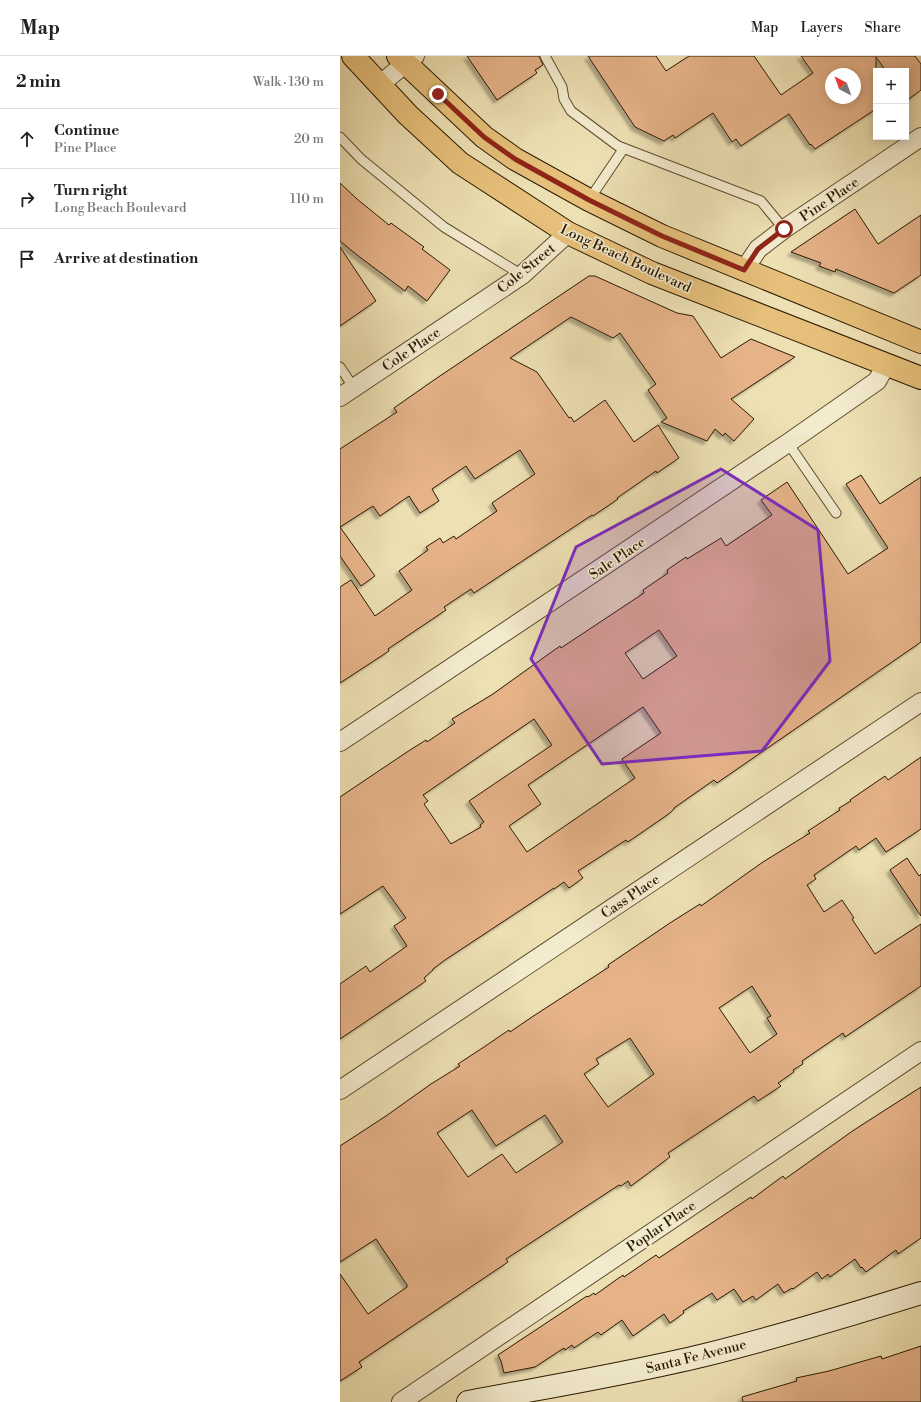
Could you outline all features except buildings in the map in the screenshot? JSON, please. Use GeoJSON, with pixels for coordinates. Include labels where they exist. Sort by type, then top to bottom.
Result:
{"type":"FeatureCollection","features":[{"type":"Feature","properties":{"kind":"main road","name":"Long Beach Boulevard"},"geometry":{"type":"LineString","coordinates":[[353,56],[408,115],[460,163],[568,233],[652,273],[921,378]]}},
{"type":"Feature","properties":{"kind":"main road"},"geometry":{"type":"LineString","coordinates":[[406,58],[484,137],[515,159],[589,200],[662,236],[921,342]]}},
{"type":"Feature","properties":{"kind":"main road","name":"Santa Fe Avenue"},"geometry":{"type":"LineString","coordinates":[[468,1402],[608,1376],[705,1355],[832,1320],[921,1293]]}},
{"type":"Feature","properties":{"kind":"street"},"geometry":{"type":"LineString","coordinates":[[379,85],[406,58]]}},
{"type":"Feature","properties":{"kind":"street","name":"Pine Place"},"geometry":{"type":"LineString","coordinates":[[744,270],[758,249],[784,229],[921,136]]}},
{"type":"Feature","properties":{"kind":"street","name":"Cole Street"},"geometry":{"type":"LineString","coordinates":[[483,302],[522,275],[568,233]]}},
{"type":"Feature","properties":{"kind":"street","name":"Cole Place"},"geometry":{"type":"LineString","coordinates":[[347,392],[483,302]]}},
{"type":"Feature","properties":{"kind":"street","name":"Sale Place"},"geometry":{"type":"LineString","coordinates":[[340,742],[788,443],[877,381],[886,365]]}},
{"type":"Feature","properties":{"kind":"street","name":"Cass Place"},"geometry":{"type":"LineString","coordinates":[[340,1090],[921,702]]}},
{"type":"Feature","properties":{"kind":"street","name":"Poplar Place"},"geometry":{"type":"LineString","coordinates":[[401,1402],[921,1051]]}},
{"type":"Feature","properties":{"kind":"lane"},"geometry":{"type":"LineString","coordinates":[[545,56],[562,87],[564,99],[571,111],[618,146],[761,201],[784,229]]}},
{"type":"Feature","properties":{"kind":"lane"},"geometry":{"type":"LineString","coordinates":[[340,137],[361,159],[444,227],[522,275]]}},
{"type":"Feature","properties":{"kind":"lane"},"geometry":{"type":"LineString","coordinates":[[589,200],[624,148]]}},
{"type":"Feature","properties":{"kind":"lane"},"geometry":{"type":"LineString","coordinates":[[340,367],[347,392]]}},
{"type":"Feature","properties":{"kind":"lane"},"geometry":{"type":"LineString","coordinates":[[788,443],[836,513]]}},
{"type":"Feature","properties":{"kind":"highlighted area"},"geometry":{"type":"Polygon","coordinates":[[[721,469],[818,530],[830,661],[762,751],[602,764],[531,659],[576,547],[721,469]]]}},
{"type":"Feature","properties":{"kind":"route"},"geometry":{"type":"LineString","coordinates":[[438,94],[484,137],[515,159],[589,200],[662,236],[744,270],[758,249],[784,229]]}}]}
